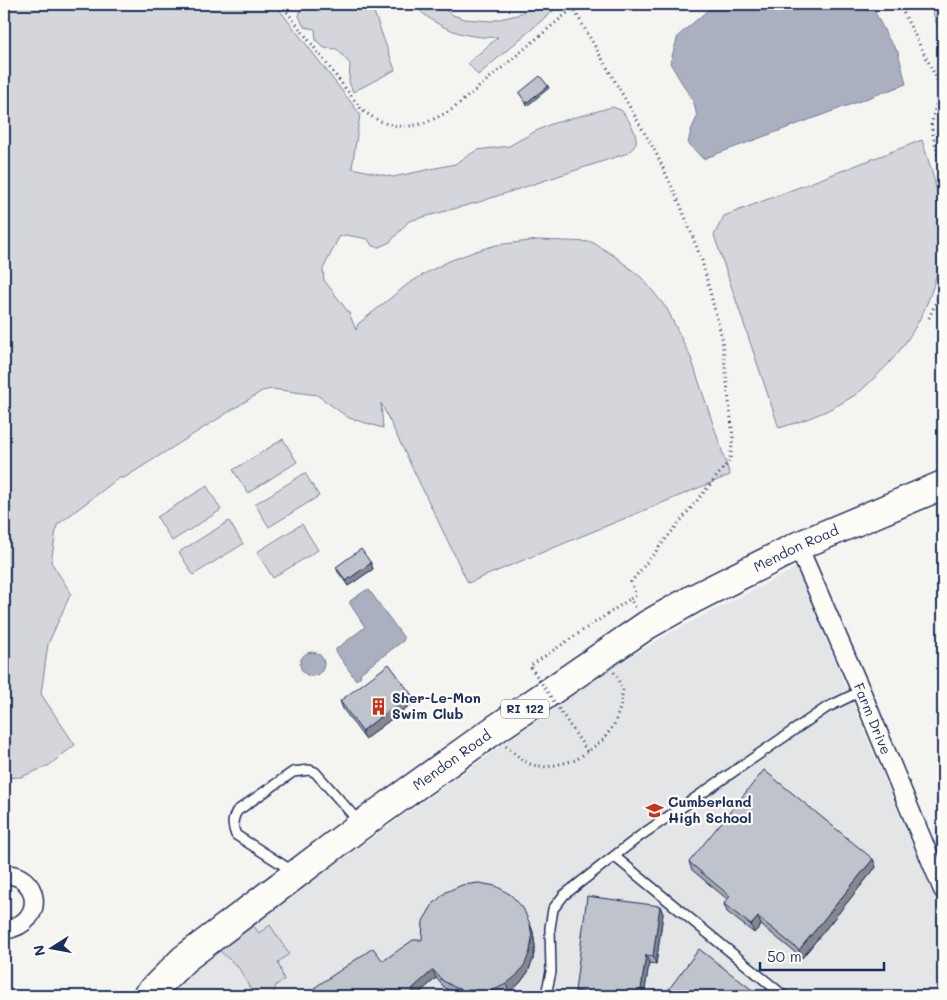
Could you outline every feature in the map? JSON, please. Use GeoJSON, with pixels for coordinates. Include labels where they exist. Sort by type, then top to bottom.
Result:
{"type":"FeatureCollection","features":[{"type":"Feature","properties":{"kind":"main road","name":"Mendon Road"},"geometry":{"type":"LineString","coordinates":[[147,996],[184,959],[361,825],[647,625],[693,599],[798,546],[943,485]]}},
{"type":"Feature","properties":{"kind":"street","name":"Farm Drive"},"geometry":{"type":"LineString","coordinates":[[798,546],[861,691],[943,890]]}},
{"type":"Feature","properties":{"kind":"street"},"geometry":{"type":"LineString","coordinates":[[4,875],[16,876],[24,880],[34,896],[34,906],[25,922],[18,927],[4,930]]}},
{"type":"Feature","properties":{"kind":"lane"},"geometry":{"type":"LineString","coordinates":[[544,996],[551,972],[550,928],[554,909],[564,895],[640,836],[826,708],[861,691]]}},
{"type":"Feature","properties":{"kind":"lane"},"geometry":{"type":"LineString","coordinates":[[296,874],[236,835],[233,818],[237,811],[293,772],[309,770],[315,772],[361,825]]}},
{"type":"Feature","properties":{"kind":"lane"},"geometry":{"type":"LineString","coordinates":[[614,856],[784,996]]}},
{"type":"Feature","properties":{"kind":"path"},"geometry":{"type":"LineString","coordinates":[[281,4],[362,110],[382,123],[405,126],[422,124],[454,108],[578,4]]}},
{"type":"Feature","properties":{"kind":"path"},"geometry":{"type":"LineString","coordinates":[[899,4],[937,79],[938,95],[931,126],[943,178]]}},
{"type":"Feature","properties":{"kind":"path"},"geometry":{"type":"LineString","coordinates":[[573,8],[656,153],[680,204],[702,261],[722,338],[733,437],[730,460],[631,582],[636,596],[530,666],[587,751]]}},
{"type":"Feature","properties":{"kind":"path"},"geometry":{"type":"LineString","coordinates":[[929,318],[943,285]]}},
{"type":"Feature","properties":{"kind":"path"},"geometry":{"type":"LineString","coordinates":[[630,599],[639,612]]}},
{"type":"Feature","properties":{"kind":"path"},"geometry":{"type":"LineString","coordinates":[[501,740],[522,760],[532,765],[547,767],[576,760],[603,740],[614,725],[620,708],[623,689],[613,670]]}},
{"type":"Feature","properties":{"kind":"shaded area"},"geometry":{"type":"Polygon","coordinates":[[[4,4],[275,4],[360,114],[352,168],[393,177],[455,164],[477,150],[509,146],[551,124],[612,107],[621,110],[632,125],[636,139],[636,143],[628,153],[479,202],[409,221],[390,242],[379,247],[372,246],[368,239],[346,235],[339,237],[323,269],[324,280],[349,313],[356,330],[358,324],[408,284],[449,261],[496,245],[538,240],[592,242],[616,257],[643,279],[667,309],[691,358],[730,475],[468,583],[381,403],[383,428],[349,418],[317,395],[272,389],[262,391],[124,478],[119,478],[57,525],[51,562],[71,593],[48,644],[41,694],[75,745],[48,766],[21,777],[4,778],[4,4]]]}},
{"type":"Feature","properties":{"kind":"shaded area"},"geometry":{"type":"Polygon","coordinates":[[[302,4],[371,4],[395,70],[353,92],[349,82],[350,64],[337,49],[324,48],[316,40],[315,29],[304,27],[299,16],[302,4]]]}},
{"type":"Feature","properties":{"kind":"shaded area"},"geometry":{"type":"Polygon","coordinates":[[[413,4],[436,4],[453,15],[465,19],[491,21],[517,15],[536,4],[561,4],[478,75],[468,63],[498,37],[474,36],[451,30],[431,20],[413,4]]]}},
{"type":"Feature","properties":{"kind":"shaded area"},"geometry":{"type":"Polygon","coordinates":[[[943,6],[943,45],[932,9],[943,6]]]}},
{"type":"Feature","properties":{"kind":"shaded area"},"geometry":{"type":"Polygon","coordinates":[[[922,140],[937,190],[941,221],[941,244],[938,266],[933,288],[925,308],[915,328],[902,347],[888,364],[859,392],[827,410],[779,428],[714,235],[724,216],[922,140]]]}},
{"type":"Feature","properties":{"kind":"shaded area"},"geometry":{"type":"Polygon","coordinates":[[[283,439],[297,462],[248,493],[233,470],[283,439]]]}},
{"type":"Feature","properties":{"kind":"shaded area"},"geometry":{"type":"Polygon","coordinates":[[[305,473],[319,496],[269,527],[255,504],[305,473]]]}},
{"type":"Feature","properties":{"kind":"shaded area"},"geometry":{"type":"Polygon","coordinates":[[[207,486],[221,510],[172,541],[157,517],[207,486]]]}},
{"type":"Feature","properties":{"kind":"shaded area"},"geometry":{"type":"Polygon","coordinates":[[[229,521],[243,544],[193,575],[179,552],[229,521]]]}},
{"type":"Feature","properties":{"kind":"shaded area"},"geometry":{"type":"Polygon","coordinates":[[[302,524],[318,550],[273,578],[257,552],[302,524]]]}},
{"type":"Feature","properties":{"kind":"shaded area","name":"Cumberland High School"},"geometry":{"type":"Polygon","coordinates":[[[796,568],[943,918],[943,996],[261,996],[226,942],[609,669],[670,633],[796,568]]]}},
{"type":"Feature","properties":{"kind":"shaded area"},"geometry":{"type":"Polygon","coordinates":[[[244,913],[259,933],[270,925],[289,954],[278,962],[284,980],[276,985],[273,996],[254,996],[239,968],[211,943],[244,913]]]}},
{"type":"Feature","properties":{"kind":"shaded area"},"geometry":{"type":"Polygon","coordinates":[[[211,943],[239,968],[254,996],[149,996],[211,943]]]}},
{"type":"Feature","properties":{"kind":"water"},"geometry":{"type":"Polygon","coordinates":[[[715,4],[871,4],[888,38],[898,52],[906,84],[703,159],[688,143],[697,117],[694,103],[670,63],[678,36],[715,4]]]}},
{"type":"Feature","properties":{"kind":"water"},"geometry":{"type":"Polygon","coordinates":[[[366,590],[369,590],[404,638],[403,641],[360,673],[361,676],[356,680],[336,652],[336,649],[365,627],[350,601],[366,590]]]}},
{"type":"Feature","properties":{"kind":"water"},"geometry":{"type":"Polygon","coordinates":[[[312,652],[320,656],[324,664],[320,672],[312,676],[304,672],[300,664],[304,656],[312,652]]]}},
{"type":"Feature","properties":{"kind":"building"},"geometry":{"type":"Polygon","coordinates":[[[540,76],[548,86],[526,103],[519,93],[540,76]]]}},
{"type":"Feature","properties":{"kind":"building"},"geometry":{"type":"Polygon","coordinates":[[[361,549],[371,563],[346,581],[336,567],[361,549]]]}},
{"type":"Feature","properties":{"kind":"building","name":"Sher-Le-Mon Swim Club"},"geometry":{"type":"Polygon","coordinates":[[[389,664],[411,694],[362,731],[340,701],[389,664]]]}},
{"type":"Feature","properties":{"kind":"building"},"geometry":{"type":"Polygon","coordinates":[[[764,770],[873,859],[799,950],[758,917],[751,925],[724,904],[730,896],[689,862],[764,770]]]}},
{"type":"Feature","properties":{"kind":"building"},"geometry":{"type":"Polygon","coordinates":[[[479,883],[496,886],[511,895],[523,908],[530,924],[532,938],[525,964],[517,975],[506,984],[494,990],[467,992],[442,980],[433,970],[412,989],[415,996],[320,996],[314,988],[373,948],[383,961],[413,940],[422,940],[423,921],[433,904],[446,892],[462,885],[479,883]]]}},
{"type":"Feature","properties":{"kind":"building"},"geometry":{"type":"Polygon","coordinates":[[[587,896],[660,906],[653,956],[646,955],[640,996],[583,996],[584,992],[575,991],[587,896]]]}},
{"type":"Feature","properties":{"kind":"building"},"geometry":{"type":"Polygon","coordinates":[[[699,949],[760,996],[678,996],[669,989],[699,949]]]}},
{"type":"Feature","properties":{"kind":"place","name":"Sher-Le-Mon Swim Club"},"geometry":{"type":"Point","coordinates":[378,706]}},
{"type":"Feature","properties":{"kind":"place","name":"Cumberland High School"},"geometry":{"type":"Point","coordinates":[654,810]}}]}
